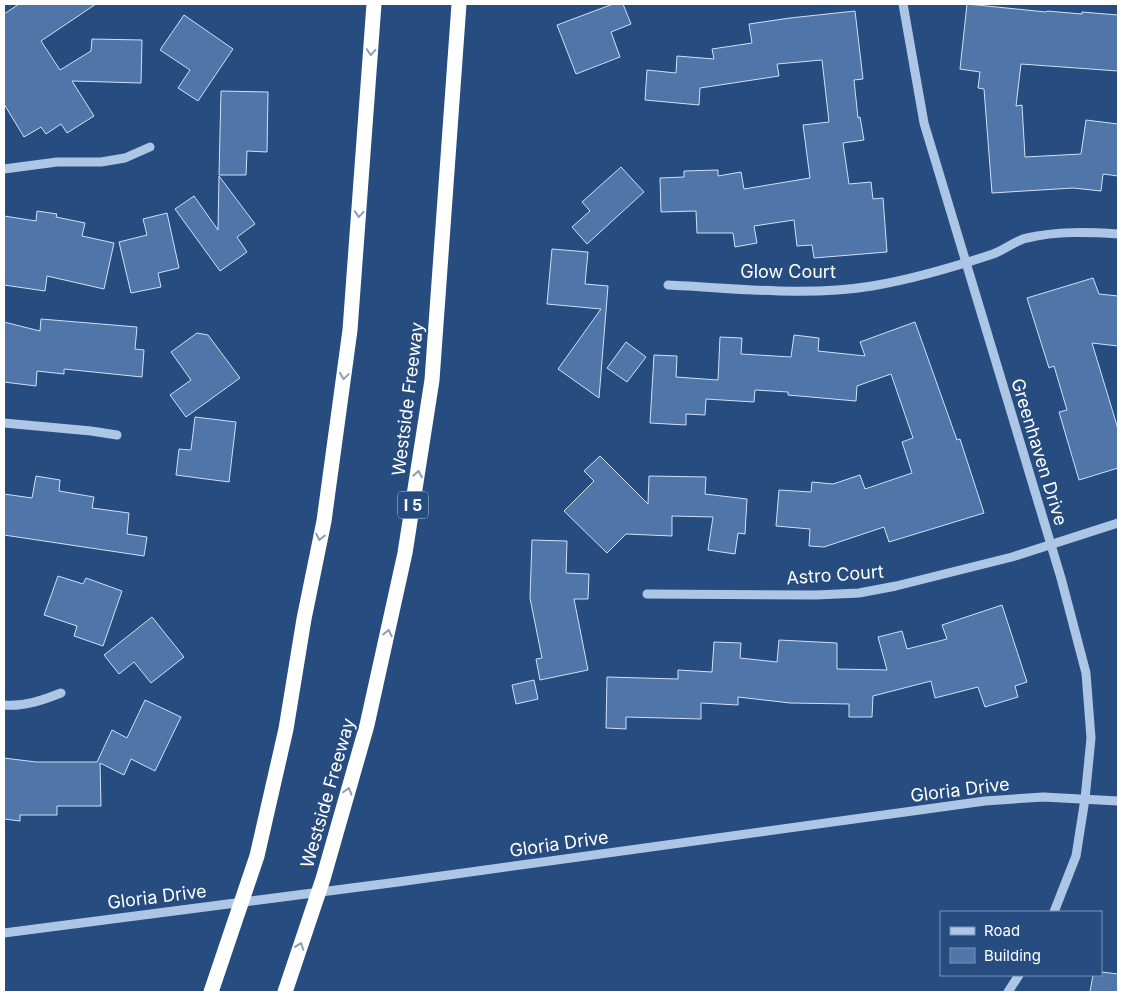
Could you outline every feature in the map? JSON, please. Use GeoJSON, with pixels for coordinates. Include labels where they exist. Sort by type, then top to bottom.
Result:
{"type":"FeatureCollection","features":[{"type":"Feature","properties":{"kind":"highway"},"geometry":{"type":"LineString","coordinates":[[211,992],[257,856],[286,729],[304,619],[324,521],[350,330],[374,4]]}},
{"type":"Feature","properties":{"kind":"highway","name":"Westside Freeway"},"geometry":{"type":"LineString","coordinates":[[285,992],[323,878],[367,725],[405,553],[432,380],[459,4]]}},
{"type":"Feature","properties":{"kind":"street","name":"Greenhaven Drive"},"geometry":{"type":"LineString","coordinates":[[903,4],[924,123],[1051,545],[1086,673],[1091,738],[1085,799],[1076,856],[1054,911]]}},
{"type":"Feature","properties":{"kind":"street"},"geometry":{"type":"LineString","coordinates":[[4,168],[57,162],[101,162],[125,158],[150,147]]}},
{"type":"Feature","properties":{"kind":"street","name":"Glow Court"},"geometry":{"type":"LineString","coordinates":[[668,285],[812,292],[871,286],[927,275],[965,264],[1000,252],[1025,238],[1072,232],[1118,234]]}},
{"type":"Feature","properties":{"kind":"street"},"geometry":{"type":"LineString","coordinates":[[4,424],[117,435]]}},
{"type":"Feature","properties":{"kind":"street","name":"Astro Court"},"geometry":{"type":"LineString","coordinates":[[647,594],[816,595],[859,593],[905,584],[1012,557],[1118,523]]}},
{"type":"Feature","properties":{"kind":"street"},"geometry":{"type":"LineString","coordinates":[[4,705],[12,706],[37,702],[61,693]]}},
{"type":"Feature","properties":{"kind":"street","name":"Gloria Drive"},"geometry":{"type":"LineString","coordinates":[[4,933],[398,882],[985,801],[1043,797],[1118,801]]}},
{"type":"Feature","properties":{"kind":"street"},"geometry":{"type":"LineString","coordinates":[[1008,992],[1018,976]]}},
{"type":"Feature","properties":{"kind":"building"},"geometry":{"type":"Polygon","coordinates":[[[19,4],[96,4],[41,41],[60,70],[91,51],[92,39],[142,40],[141,83],[72,81],[94,116],[67,133],[61,124],[46,134],[41,127],[24,137],[4,104],[4,14],[19,4]]]}},
{"type":"Feature","properties":{"kind":"building"},"geometry":{"type":"Polygon","coordinates":[[[613,4],[623,4],[631,24],[611,32],[620,57],[576,74],[557,25],[613,4]]]}},
{"type":"Feature","properties":{"kind":"building"},"geometry":{"type":"Polygon","coordinates":[[[967,4],[1046,12],[1118,15],[1118,71],[1021,64],[1016,106],[1022,105],[1025,157],[1081,154],[1086,120],[1118,124],[1118,176],[1103,174],[1101,191],[1073,188],[992,193],[984,89],[978,88],[980,72],[960,69],[967,4]]]}},
{"type":"Feature","properties":{"kind":"building"},"geometry":{"type":"Polygon","coordinates":[[[855,11],[863,79],[854,80],[858,118],[860,117],[864,140],[843,143],[849,184],[871,182],[873,199],[883,198],[887,252],[814,258],[812,245],[797,246],[794,220],[754,226],[757,243],[735,247],[733,233],[697,233],[696,211],[661,212],[660,178],[684,177],[684,171],[718,170],[718,176],[741,172],[744,189],[810,178],[803,125],[829,122],[822,60],[777,64],[779,76],[700,88],[699,105],[645,100],[647,70],[676,73],[677,56],[714,59],[712,49],[752,43],[749,24],[855,11]]]}},
{"type":"Feature","properties":{"kind":"building"},"geometry":{"type":"Polygon","coordinates":[[[184,15],[233,49],[198,101],[178,88],[190,70],[160,50],[184,15]]]}},
{"type":"Feature","properties":{"kind":"building"},"geometry":{"type":"Polygon","coordinates":[[[221,91],[268,92],[267,152],[247,151],[246,175],[219,175],[221,91]]]}},
{"type":"Feature","properties":{"kind":"building"},"geometry":{"type":"Polygon","coordinates":[[[621,167],[644,192],[587,244],[572,227],[590,211],[582,202],[621,167]]]}},
{"type":"Feature","properties":{"kind":"building"},"geometry":{"type":"Polygon","coordinates":[[[219,176],[255,224],[237,237],[247,252],[220,271],[175,209],[194,196],[218,230],[219,176]]]}},
{"type":"Feature","properties":{"kind":"building"},"geometry":{"type":"Polygon","coordinates":[[[37,211],[57,214],[56,217],[85,223],[82,236],[114,243],[104,289],[47,276],[45,291],[4,285],[4,216],[36,221],[37,211]]]}},
{"type":"Feature","properties":{"kind":"building"},"geometry":{"type":"Polygon","coordinates":[[[167,213],[179,268],[158,273],[161,287],[131,293],[119,242],[147,235],[143,219],[167,213]]]}},
{"type":"Feature","properties":{"kind":"building"},"geometry":{"type":"Polygon","coordinates":[[[552,249],[588,252],[585,284],[608,286],[599,398],[558,369],[601,309],[547,304],[552,249]]]}},
{"type":"Feature","properties":{"kind":"building"},"geometry":{"type":"Polygon","coordinates":[[[1093,278],[1099,294],[1118,296],[1118,346],[1092,343],[1118,429],[1118,468],[1079,480],[1059,412],[1067,410],[1054,366],[1049,368],[1027,298],[1093,278]]]}},
{"type":"Feature","properties":{"kind":"building"},"geometry":{"type":"Polygon","coordinates":[[[41,319],[137,327],[135,349],[144,350],[142,377],[64,369],[64,374],[37,371],[36,386],[4,382],[4,322],[40,331],[41,319]]]}},
{"type":"Feature","properties":{"kind":"building"},"geometry":{"type":"Polygon","coordinates":[[[915,322],[957,440],[960,439],[984,513],[889,542],[884,527],[824,547],[809,546],[810,529],[776,526],[779,490],[811,492],[812,482],[833,484],[860,475],[865,489],[912,473],[902,442],[913,438],[891,374],[857,386],[856,401],[788,395],[788,392],[755,390],[754,402],[706,399],[705,415],[686,414],[686,425],[650,423],[654,355],[677,356],[676,377],[718,380],[720,337],[742,338],[741,354],[791,357],[794,335],[819,338],[818,351],[865,356],[860,342],[915,322]]]}},
{"type":"Feature","properties":{"kind":"building"},"geometry":{"type":"Polygon","coordinates":[[[197,333],[208,335],[240,378],[186,417],[170,395],[191,380],[171,352],[197,333]]]}},
{"type":"Feature","properties":{"kind":"building"},"geometry":{"type":"Polygon","coordinates":[[[626,342],[646,357],[627,382],[607,368],[626,342]]]}},
{"type":"Feature","properties":{"kind":"building"},"geometry":{"type":"Polygon","coordinates":[[[195,417],[236,422],[229,482],[176,475],[179,449],[191,450],[195,417]]]}},
{"type":"Feature","properties":{"kind":"building"},"geometry":{"type":"Polygon","coordinates":[[[600,456],[648,504],[649,476],[706,477],[705,494],[747,499],[745,534],[738,533],[735,554],[708,550],[713,517],[672,516],[672,536],[626,534],[607,553],[564,511],[594,481],[584,471],[600,456]]]}},
{"type":"Feature","properties":{"kind":"building"},"geometry":{"type":"Polygon","coordinates":[[[36,476],[60,480],[59,491],[94,497],[92,508],[129,513],[127,534],[147,537],[144,556],[4,535],[4,494],[32,498],[36,476]]]}},
{"type":"Feature","properties":{"kind":"building"},"geometry":{"type":"Polygon","coordinates":[[[532,540],[567,541],[566,573],[589,574],[588,599],[574,599],[588,670],[540,680],[536,659],[542,658],[530,598],[532,540]]]}},
{"type":"Feature","properties":{"kind":"building"},"geometry":{"type":"Polygon","coordinates":[[[58,576],[83,584],[86,578],[122,591],[103,646],[74,636],[77,626],[44,615],[58,576]]]}},
{"type":"Feature","properties":{"kind":"building"},"geometry":{"type":"Polygon","coordinates":[[[1002,605],[1027,682],[1015,686],[1018,697],[985,707],[978,687],[935,698],[931,681],[873,696],[872,717],[849,717],[849,704],[790,703],[738,697],[738,705],[701,703],[701,719],[626,717],[626,729],[606,728],[607,677],[678,679],[678,670],[712,672],[714,642],[741,643],[740,658],[777,662],[779,640],[837,643],[837,669],[887,670],[878,637],[902,631],[907,649],[947,639],[942,625],[1002,605]]]}},
{"type":"Feature","properties":{"kind":"building"},"geometry":{"type":"Polygon","coordinates":[[[152,617],[184,657],[151,683],[134,662],[119,674],[104,655],[152,617]]]}},
{"type":"Feature","properties":{"kind":"building"},"geometry":{"type":"Polygon","coordinates":[[[534,680],[538,699],[516,704],[512,685],[534,680]]]}},
{"type":"Feature","properties":{"kind":"building"},"geometry":{"type":"Polygon","coordinates":[[[145,700],[181,717],[155,771],[131,759],[124,775],[100,763],[101,806],[57,806],[57,815],[20,815],[20,821],[4,819],[4,758],[36,762],[97,762],[112,730],[127,738],[145,700]]]}},
{"type":"Feature","properties":{"kind":"building"},"geometry":{"type":"Polygon","coordinates":[[[1102,972],[1118,974],[1118,992],[1090,992],[1093,976],[1102,976],[1102,972]]]}}]}
